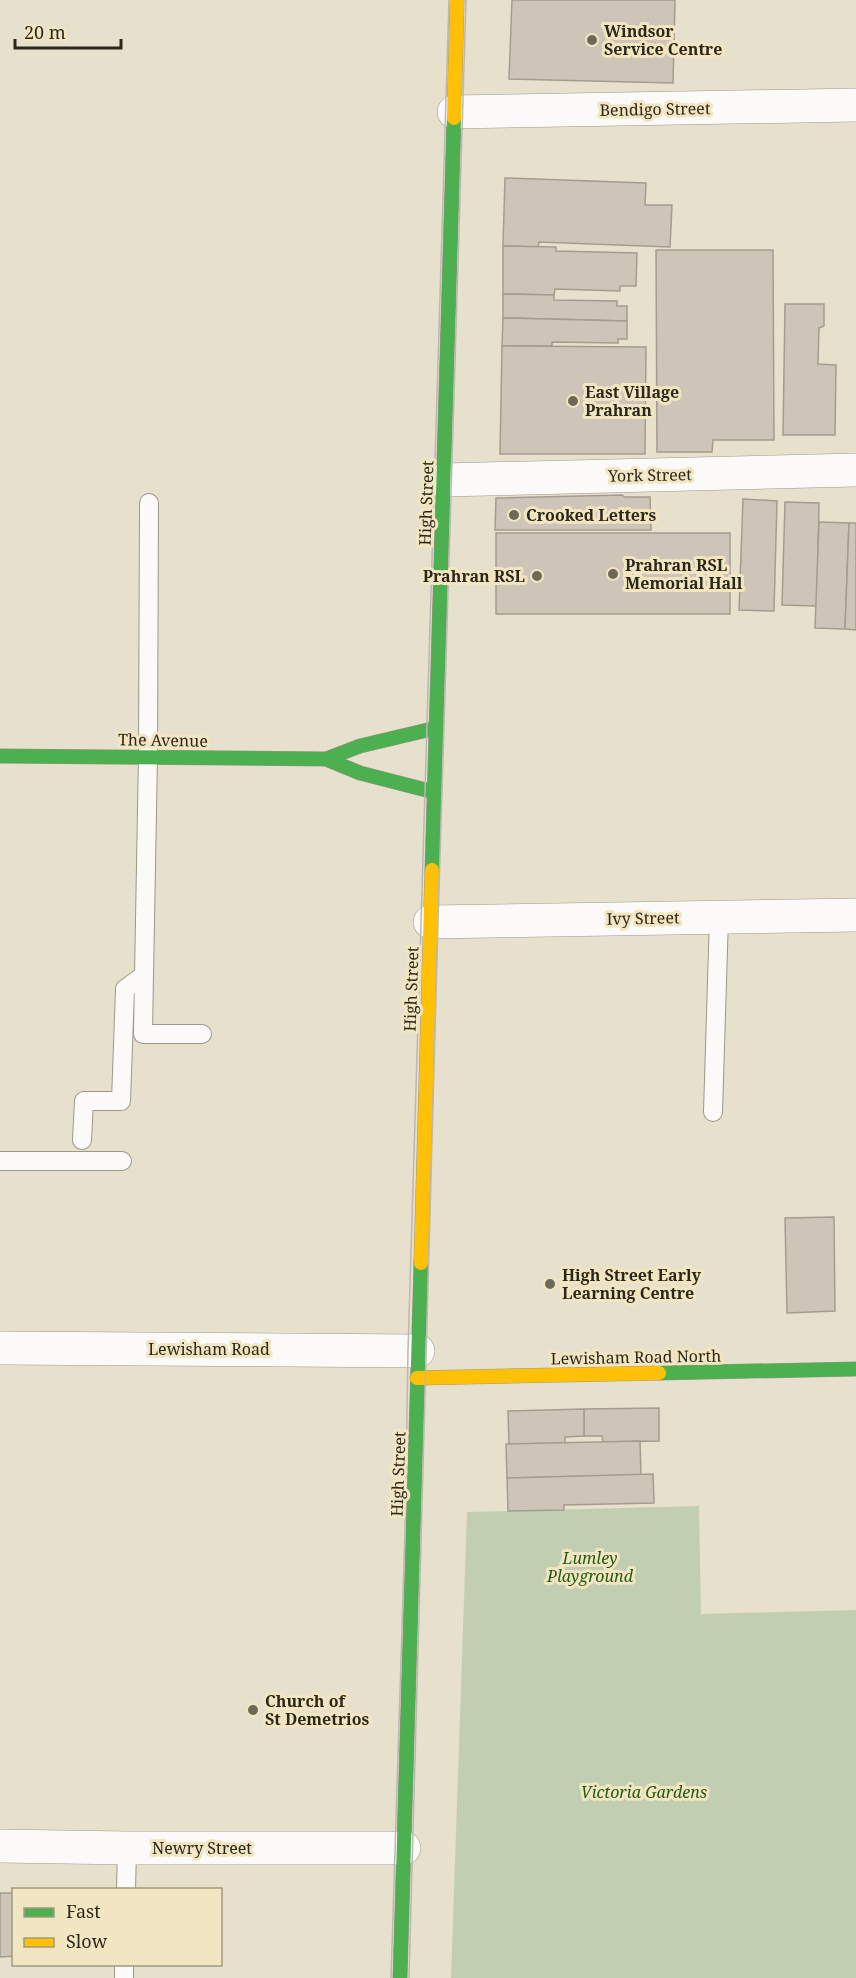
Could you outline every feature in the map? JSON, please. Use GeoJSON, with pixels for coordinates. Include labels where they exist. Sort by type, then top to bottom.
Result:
{"type":"FeatureCollection","features":[{"type":"Feature","properties":{"kind":"main road","name":"High Street"},"geometry":{"type":"LineString","coordinates":[[400,1978],[457,0]]}},
{"type":"Feature","properties":{"kind":"main road","name":"The Avenue"},"geometry":{"type":"LineString","coordinates":[[326,759],[360,746],[436,728]]}},
{"type":"Feature","properties":{"kind":"main road","name":"The Avenue"},"geometry":{"type":"LineString","coordinates":[[0,756],[326,759],[360,773],[434,792]]}},
{"type":"Feature","properties":{"kind":"main road","name":"Lewisham Road North"},"geometry":{"type":"LineString","coordinates":[[417,1364],[856,1369]]}},
{"type":"Feature","properties":{"kind":"street","name":"Bendigo Street"},"geometry":{"type":"LineString","coordinates":[[454,112],[856,105]]}},
{"type":"Feature","properties":{"kind":"street","name":"York Street"},"geometry":{"type":"LineString","coordinates":[[443,480],[856,470]]}},
{"type":"Feature","properties":{"kind":"street","name":"Ivy Street"},"geometry":{"type":"LineString","coordinates":[[430,922],[856,915]]}},
{"type":"Feature","properties":{"kind":"street","name":"Lewisham Road"},"geometry":{"type":"LineString","coordinates":[[0,1348],[417,1364]]}},
{"type":"Feature","properties":{"kind":"street","name":"Newry Street"},"geometry":{"type":"LineString","coordinates":[[0,1846],[404,1848]]}},
{"type":"Feature","properties":{"kind":"lane"},"geometry":{"type":"LineString","coordinates":[[149,503],[148,756],[143,1034],[202,1034]]}},
{"type":"Feature","properties":{"kind":"lane"},"geometry":{"type":"LineString","coordinates":[[713,1112],[719,917]]}},
{"type":"Feature","properties":{"kind":"lane"},"geometry":{"type":"LineString","coordinates":[[82,1140],[84,1101],[121,1101],[125,988],[144,975]]}},
{"type":"Feature","properties":{"kind":"lane"},"geometry":{"type":"LineString","coordinates":[[0,1161],[122,1161]]}},
{"type":"Feature","properties":{"kind":"lane"},"geometry":{"type":"LineString","coordinates":[[126,1888],[127,1848]]}},
{"type":"Feature","properties":{"kind":"green space","name":"Victoria Gardens"},"geometry":{"type":"Polygon","coordinates":[[[699,1506],[701,1614],[856,1610],[856,1978],[451,1978],[467,1512],[699,1506]]]}},
{"type":"Feature","properties":{"kind":"building","name":"Windsor Service Centre"},"geometry":{"type":"Polygon","coordinates":[[[512,0],[675,0],[673,83],[509,79],[512,0]]]}},
{"type":"Feature","properties":{"kind":"building"},"geometry":{"type":"Polygon","coordinates":[[[505,178],[646,183],[645,205],[672,205],[670,247],[539,242],[538,247],[503,246],[505,178]]]}},
{"type":"Feature","properties":{"kind":"building"},"geometry":{"type":"Polygon","coordinates":[[[503,246],[556,247],[556,251],[637,253],[636,286],[620,286],[620,291],[555,289],[554,295],[503,294],[503,246]]]}},
{"type":"Feature","properties":{"kind":"building"},"geometry":{"type":"Polygon","coordinates":[[[656,250],[773,250],[774,440],[713,440],[712,452],[657,452],[656,250]]]}},
{"type":"Feature","properties":{"kind":"building"},"geometry":{"type":"Polygon","coordinates":[[[503,294],[554,295],[554,300],[617,301],[617,306],[627,306],[627,321],[503,318],[503,294]]]}},
{"type":"Feature","properties":{"kind":"building"},"geometry":{"type":"Polygon","coordinates":[[[785,304],[824,304],[824,326],[819,328],[818,364],[836,365],[835,435],[783,435],[785,304]]]}},
{"type":"Feature","properties":{"kind":"building"},"geometry":{"type":"Polygon","coordinates":[[[503,318],[627,321],[627,339],[618,339],[618,343],[552,342],[552,346],[502,346],[503,318]]]}},
{"type":"Feature","properties":{"kind":"building","name":"East Village Prahran"},"geometry":{"type":"Polygon","coordinates":[[[502,346],[646,347],[645,454],[500,454],[502,346]]]}},
{"type":"Feature","properties":{"kind":"building"},"geometry":{"type":"Polygon","coordinates":[[[622,495],[650,497],[651,530],[495,530],[496,498],[622,495]]]}},
{"type":"Feature","properties":{"kind":"building"},"geometry":{"type":"Polygon","coordinates":[[[743,499],[777,501],[774,611],[739,610],[743,499]]]}},
{"type":"Feature","properties":{"kind":"building"},"geometry":{"type":"Polygon","coordinates":[[[785,502],[819,503],[817,606],[782,605],[785,502]]]}},
{"type":"Feature","properties":{"kind":"building"},"geometry":{"type":"Polygon","coordinates":[[[819,522],[849,523],[845,629],[815,628],[819,522]]]}},
{"type":"Feature","properties":{"kind":"building"},"geometry":{"type":"Polygon","coordinates":[[[849,523],[856,523],[856,630],[845,629],[849,523]]]}},
{"type":"Feature","properties":{"kind":"building","name":"Prahran RSL Memorial Hall"},"geometry":{"type":"Polygon","coordinates":[[[496,533],[730,533],[730,614],[496,614],[496,533]]]}},
{"type":"Feature","properties":{"kind":"building"},"geometry":{"type":"Polygon","coordinates":[[[834,1217],[835,1311],[787,1313],[785,1218],[834,1217]]]}},
{"type":"Feature","properties":{"kind":"building"},"geometry":{"type":"Polygon","coordinates":[[[659,1408],[659,1441],[603,1442],[602,1436],[584,1436],[584,1409],[659,1408]]]}},
{"type":"Feature","properties":{"kind":"building"},"geometry":{"type":"Polygon","coordinates":[[[584,1409],[584,1436],[565,1437],[565,1443],[509,1444],[508,1411],[584,1409]]]}},
{"type":"Feature","properties":{"kind":"building"},"geometry":{"type":"Polygon","coordinates":[[[640,1441],[641,1475],[507,1478],[506,1444],[640,1441]]]}},
{"type":"Feature","properties":{"kind":"building"},"geometry":{"type":"Polygon","coordinates":[[[653,1474],[654,1503],[564,1505],[564,1510],[508,1511],[507,1478],[653,1474]]]}},
{"type":"Feature","properties":{"kind":"building"},"geometry":{"type":"Polygon","coordinates":[[[0,1893],[12,1893],[12,1956],[0,1957],[0,1893]]]}},
{"type":"Feature","properties":{"kind":"tram line"},"geometry":{"type":"LineString","coordinates":[[391,1978],[449,0]]}},
{"type":"Feature","properties":{"kind":"tram line"},"geometry":{"type":"LineString","coordinates":[[409,1978],[466,0]]}},
{"type":"Feature","properties":{"kind":"traffic: fast"},"geometry":{"type":"LineString","coordinates":[[432,870],[454,118]]}},
{"type":"Feature","properties":{"kind":"traffic: fast"},"geometry":{"type":"LineString","coordinates":[[0,756],[326,759],[360,746],[436,728]]}},
{"type":"Feature","properties":{"kind":"traffic: fast"},"geometry":{"type":"LineString","coordinates":[[326,759],[360,773],[434,792]]}},
{"type":"Feature","properties":{"kind":"traffic: fast"},"geometry":{"type":"LineString","coordinates":[[400,1978],[421,1263]]}},
{"type":"Feature","properties":{"kind":"traffic: fast"},"geometry":{"type":"LineString","coordinates":[[659,1373],[856,1369]]}},
{"type":"Feature","properties":{"kind":"traffic: slow"},"geometry":{"type":"LineString","coordinates":[[454,118],[457,0]]}},
{"type":"Feature","properties":{"kind":"traffic: slow"},"geometry":{"type":"LineString","coordinates":[[421,1263],[432,870]]}},
{"type":"Feature","properties":{"kind":"traffic: slow"},"geometry":{"type":"LineString","coordinates":[[417,1378],[659,1373]]}},
{"type":"Feature","properties":{"kind":"place","name":"Windsor Service Centre"},"geometry":{"type":"Point","coordinates":[592,40]}},
{"type":"Feature","properties":{"kind":"place","name":"East Village Prahran"},"geometry":{"type":"Point","coordinates":[573,401]}},
{"type":"Feature","properties":{"kind":"place","name":"Crooked Letters"},"geometry":{"type":"Point","coordinates":[514,515]}},
{"type":"Feature","properties":{"kind":"place","name":"Prahran RSL Memorial Hall"},"geometry":{"type":"Point","coordinates":[613,574]}},
{"type":"Feature","properties":{"kind":"place","name":"Prahran RSL"},"geometry":{"type":"Point","coordinates":[537,576]}},
{"type":"Feature","properties":{"kind":"place","name":"High Street Early Learning Centre"},"geometry":{"type":"Point","coordinates":[550,1284]}},
{"type":"Feature","properties":{"kind":"place","name":"Church of St Demetrios"},"geometry":{"type":"Point","coordinates":[253,1710]}},
{"type":"Feature","properties":{"kind":"park label","name":"Lumley Playground"},"geometry":{"type":"Point","coordinates":[590,1567]}}]}
